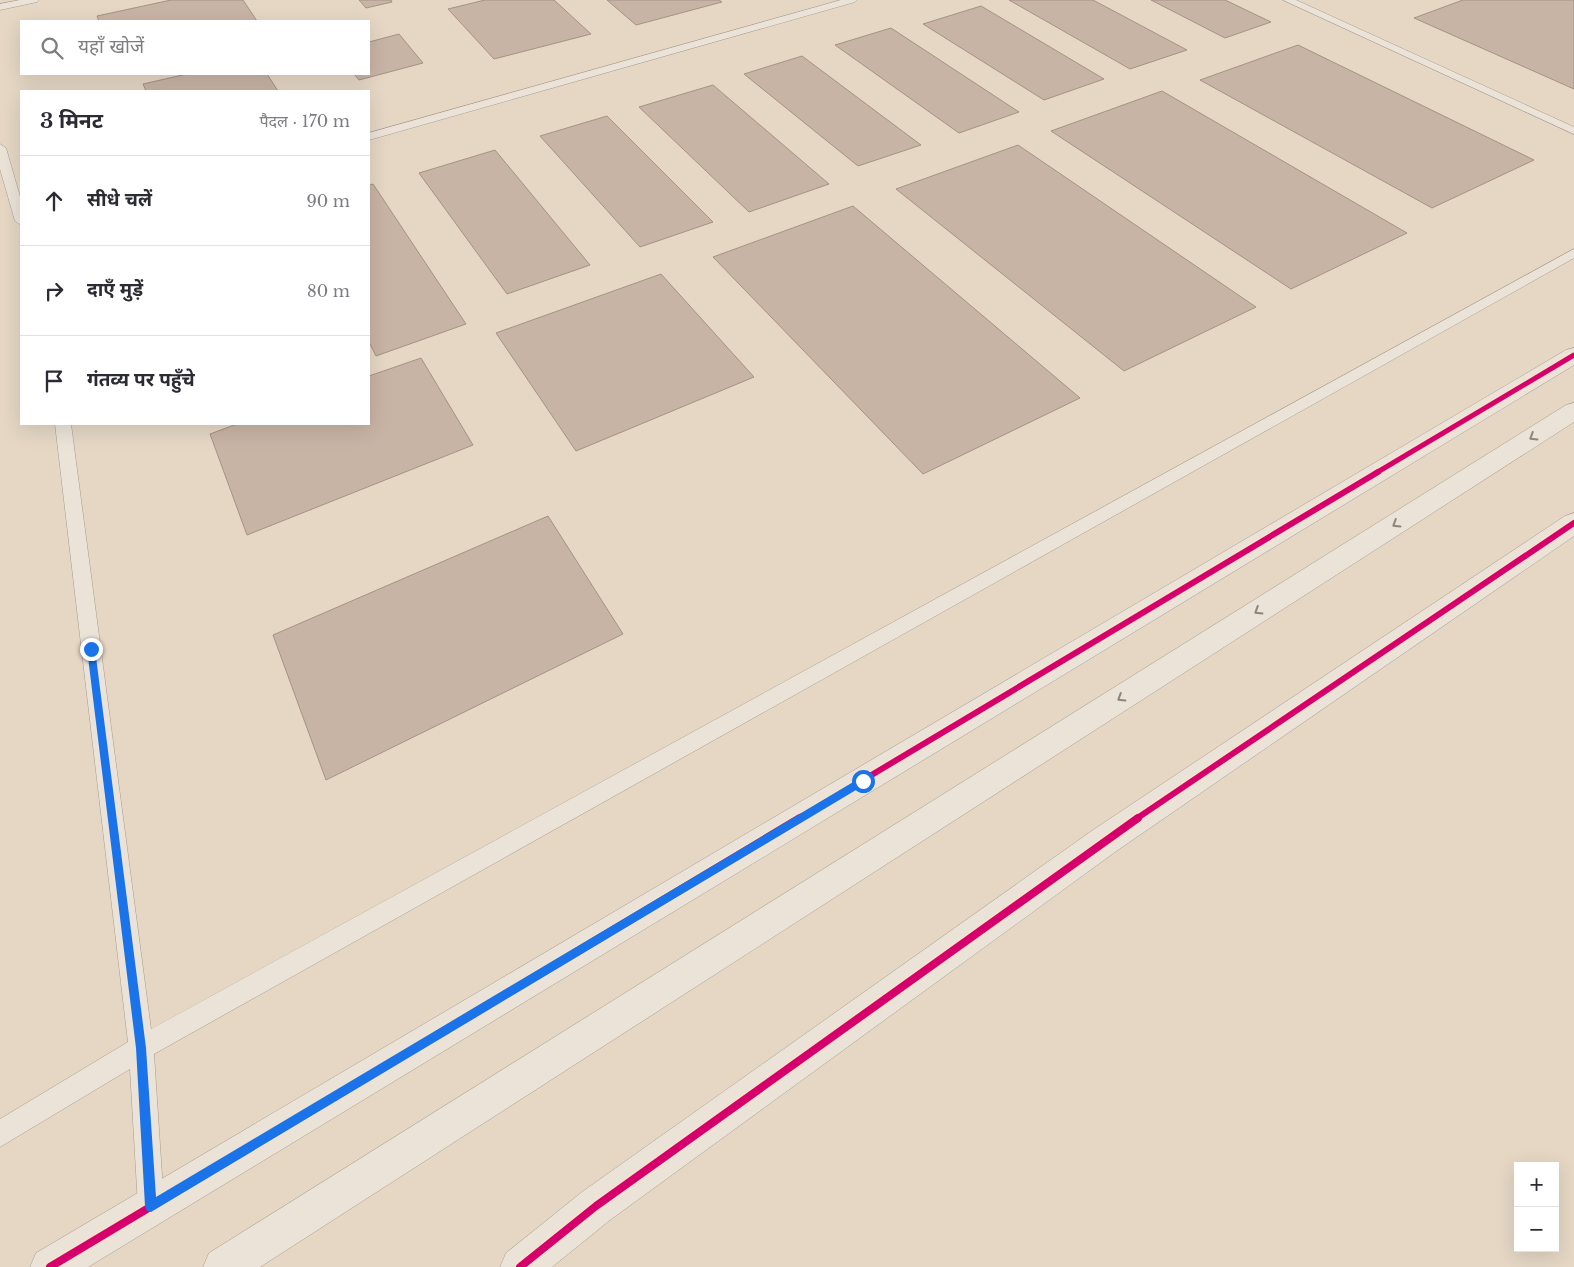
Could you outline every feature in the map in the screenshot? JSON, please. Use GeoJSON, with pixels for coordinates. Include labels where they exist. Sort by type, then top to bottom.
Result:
{"type":"FeatureCollection","features":[{"type":"Feature","properties":{"kind":"street"},"geometry":{"type":"LineString","coordinates":[[50,1267],[1574,355]]}},
{"type":"Feature","properties":{"kind":"street"},"geometry":{"type":"LineString","coordinates":[[223,1267],[1574,411]]}},
{"type":"Feature","properties":{"kind":"street"},"geometry":{"type":"LineString","coordinates":[[520,1267],[596,1206],[1096,846],[1574,523]]}},
{"type":"Feature","properties":{"kind":"lane"},"geometry":{"type":"LineString","coordinates":[[0,7],[34,0]]}},
{"type":"Feature","properties":{"kind":"lane"},"geometry":{"type":"LineString","coordinates":[[370,137],[852,0]]}},
{"type":"Feature","properties":{"kind":"lane"},"geometry":{"type":"LineString","coordinates":[[1288,0],[1574,131]]}},
{"type":"Feature","properties":{"kind":"lane"},"geometry":{"type":"LineString","coordinates":[[0,148],[20,218]]}},
{"type":"Feature","properties":{"kind":"lane"},"geometry":{"type":"LineString","coordinates":[[0,1134],[141,1048],[1574,254]]}},
{"type":"Feature","properties":{"kind":"lane"},"geometry":{"type":"LineString","coordinates":[[63,425],[141,1048],[151,1206]]}},
{"type":"Feature","properties":{"kind":"building"},"geometry":{"type":"Polygon","coordinates":[[[171,0],[243,0],[256,20],[99,20],[97,16],[171,0]]]}},
{"type":"Feature","properties":{"kind":"building"},"geometry":{"type":"Polygon","coordinates":[[[359,0],[391,0],[392,2],[366,8],[359,0]]]}},
{"type":"Feature","properties":{"kind":"building"},"geometry":{"type":"Polygon","coordinates":[[[485,0],[554,0],[591,34],[494,59],[448,9],[485,0]]]}},
{"type":"Feature","properties":{"kind":"building"},"geometry":{"type":"Polygon","coordinates":[[[607,0],[719,0],[722,2],[636,25],[607,0]]]}},
{"type":"Feature","properties":{"kind":"building"},"geometry":{"type":"Polygon","coordinates":[[[1009,0],[1093,0],[1187,50],[1130,69],[1009,0]]]}},
{"type":"Feature","properties":{"kind":"building"},"geometry":{"type":"Polygon","coordinates":[[[1151,0],[1225,0],[1271,22],[1225,38],[1151,0]]]}},
{"type":"Feature","properties":{"kind":"building"},"geometry":{"type":"Polygon","coordinates":[[[1463,0],[1574,0],[1574,89],[1414,18],[1463,0]]]}},
{"type":"Feature","properties":{"kind":"building"},"geometry":{"type":"Polygon","coordinates":[[[981,6],[1104,79],[1044,100],[923,24],[981,6]]]}},
{"type":"Feature","properties":{"kind":"building"},"geometry":{"type":"Polygon","coordinates":[[[891,28],[1019,112],[959,133],[835,45],[891,28]]]}},
{"type":"Feature","properties":{"kind":"building"},"geometry":{"type":"Polygon","coordinates":[[[399,34],[423,63],[359,80],[355,75],[370,75],[370,42],[399,34]]]}},
{"type":"Feature","properties":{"kind":"building"},"geometry":{"type":"Polygon","coordinates":[[[1298,45],[1534,160],[1432,208],[1200,80],[1298,45]]]}},
{"type":"Feature","properties":{"kind":"building"},"geometry":{"type":"Polygon","coordinates":[[[802,56],[921,145],[858,166],[744,74],[802,56]]]}},
{"type":"Feature","properties":{"kind":"building"},"geometry":{"type":"Polygon","coordinates":[[[183,75],[268,75],[277,90],[146,90],[143,84],[183,75]]]}},
{"type":"Feature","properties":{"kind":"building"},"geometry":{"type":"Polygon","coordinates":[[[713,85],[829,184],[749,212],[639,107],[713,85]]]}},
{"type":"Feature","properties":{"kind":"building"},"geometry":{"type":"Polygon","coordinates":[[[1162,91],[1407,233],[1291,289],[1051,131],[1162,91]]]}},
{"type":"Feature","properties":{"kind":"building"},"geometry":{"type":"Polygon","coordinates":[[[607,116],[713,222],[640,247],[540,136],[607,116]]]}},
{"type":"Feature","properties":{"kind":"building"},"geometry":{"type":"Polygon","coordinates":[[[1018,145],[1256,307],[1124,371],[896,189],[1018,145]]]}},
{"type":"Feature","properties":{"kind":"building"},"geometry":{"type":"Polygon","coordinates":[[[495,150],[590,265],[507,294],[419,173],[495,150]]]}},
{"type":"Feature","properties":{"kind":"building"},"geometry":{"type":"Polygon","coordinates":[[[373,184],[466,324],[376,356],[370,344],[370,185],[373,184]]]}},
{"type":"Feature","properties":{"kind":"building"},"geometry":{"type":"Polygon","coordinates":[[[853,206],[1080,398],[923,474],[713,257],[853,206]]]}},
{"type":"Feature","properties":{"kind":"building"},"geometry":{"type":"Polygon","coordinates":[[[661,274],[754,377],[576,451],[496,333],[661,274]]]}},
{"type":"Feature","properties":{"kind":"building"},"geometry":{"type":"Polygon","coordinates":[[[421,358],[473,445],[247,535],[210,434],[234,425],[370,425],[370,376],[421,358]]]}},
{"type":"Feature","properties":{"kind":"building"},"geometry":{"type":"Polygon","coordinates":[[[548,516],[623,634],[326,780],[273,635],[548,516]]]}},
{"type":"Feature","properties":{"kind":"cycle path"},"geometry":{"type":"LineString","coordinates":[[50,1267],[1574,355]]}},
{"type":"Feature","properties":{"kind":"cycle path"},"geometry":{"type":"LineString","coordinates":[[520,1267],[596,1206],[1104,841],[1574,523]]}},
{"type":"Feature","properties":{"kind":"route"},"geometry":{"type":"LineString","coordinates":[[91,649],[141,1048],[151,1206],[863,781]]}}]}
